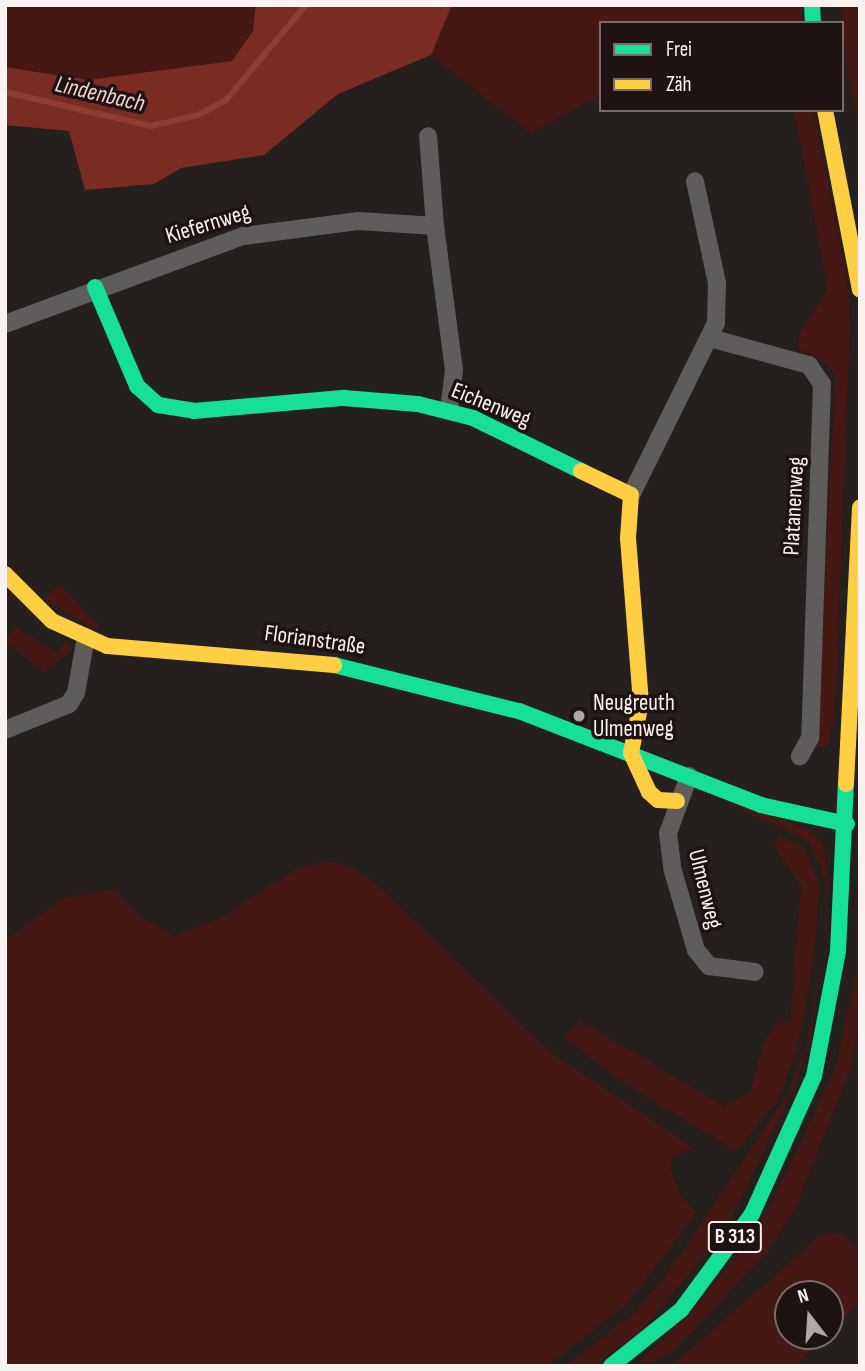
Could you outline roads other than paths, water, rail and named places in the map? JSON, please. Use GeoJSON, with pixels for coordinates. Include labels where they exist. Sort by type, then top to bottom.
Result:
{"type":"FeatureCollection","features":[{"type":"Feature","properties":{"kind":"street"},"geometry":{"type":"LineString","coordinates":[[825,112],[860,290]]}},
{"type":"Feature","properties":{"kind":"street"},"geometry":{"type":"LineString","coordinates":[[428,136],[435,226],[454,370],[449,410]]}},
{"type":"Feature","properties":{"kind":"street"},"geometry":{"type":"LineString","coordinates":[[677,801],[659,800],[649,793],[631,753],[641,702],[628,538],[631,495],[710,338],[718,292],[695,181]]}},
{"type":"Feature","properties":{"kind":"street","name":"Kiefernweg"},"geometry":{"type":"LineString","coordinates":[[5,324],[95,287],[276,229],[359,221],[435,226]]}},
{"type":"Feature","properties":{"kind":"street","name":"Eichenweg"},"geometry":{"type":"LineString","coordinates":[[95,287],[137,386],[158,405],[194,411],[344,398],[449,410],[631,495]]}},
{"type":"Feature","properties":{"kind":"street","name":"Platanenweg"},"geometry":{"type":"LineString","coordinates":[[710,338],[809,365],[822,384],[810,738],[800,755]]}},
{"type":"Feature","properties":{"kind":"street","name":"B 313"},"geometry":{"type":"LineString","coordinates":[[611,1366],[681,1310],[752,1214],[788,1142],[814,1076],[838,951],[847,824],[860,507]]}},
{"type":"Feature","properties":{"kind":"street","name":"Florianstraße"},"geometry":{"type":"LineString","coordinates":[[5,574],[52,621],[107,646],[284,657],[378,672],[519,711],[761,805],[847,824]]}},
{"type":"Feature","properties":{"kind":"street"},"geometry":{"type":"LineString","coordinates":[[5,730],[69,704],[76,693],[86,637]]}},
{"type":"Feature","properties":{"kind":"street","name":"Ulmenweg"},"geometry":{"type":"LineString","coordinates":[[689,776],[677,801],[669,843],[696,950],[709,966],[755,972]]}},
{"type":"Feature","properties":{"kind":"waterway","name":"Lindenbach"},"geometry":{"type":"LineString","coordinates":[[5,92],[151,126],[198,115],[226,100],[306,5]]}},
{"type":"Feature","properties":{"kind":"place","name":"Neugreuth Ulmenweg"},"geometry":{"type":"Point","coordinates":[579,716]}}]}
